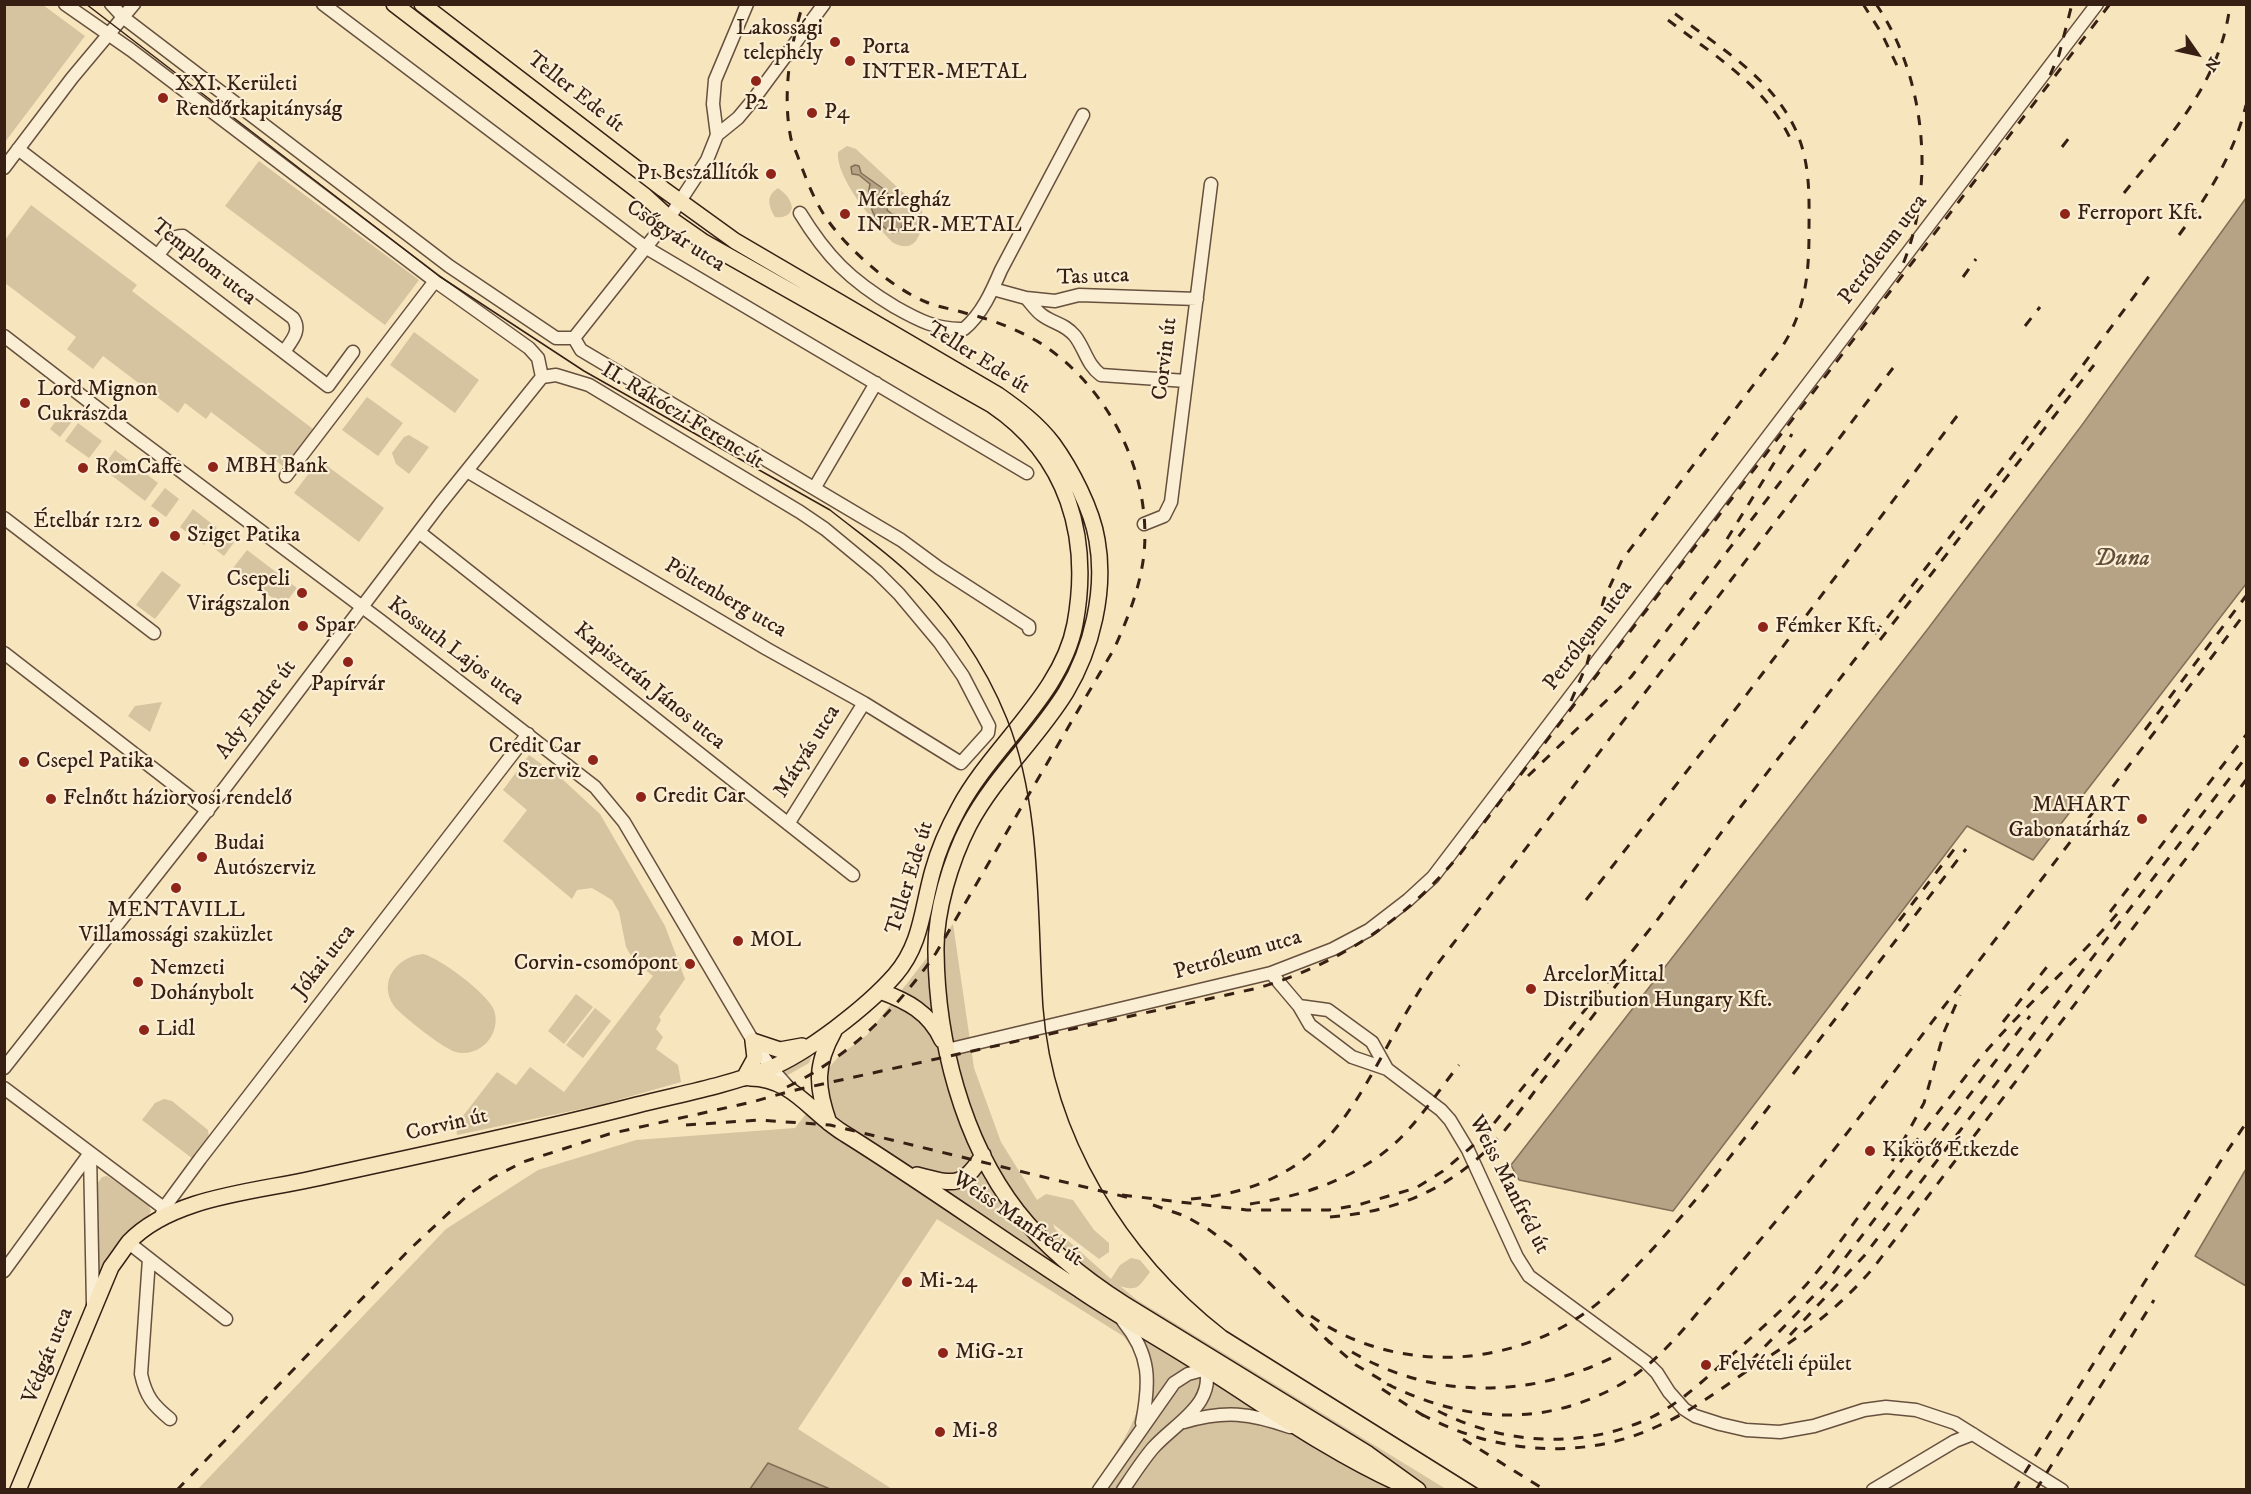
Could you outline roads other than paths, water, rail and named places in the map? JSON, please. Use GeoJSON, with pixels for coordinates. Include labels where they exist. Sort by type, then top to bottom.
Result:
{"type":"FeatureCollection","features":[{"type":"Feature","properties":{"kind":"main road","name":"Teller Ede út"},"geometry":{"type":"LineString","coordinates":[[394,4],[645,196],[669,218],[702,241],[992,405],[1025,431],[1056,473],[1072,510],[1082,570],[1073,633],[1061,665],[1038,699],[968,790],[937,855],[923,920],[913,949],[896,974],[880,991]]}},
{"type":"Feature","properties":{"kind":"main road","name":"Teller Ede út"},"geometry":{"type":"LineString","coordinates":[[422,4],[680,202],[735,241],[998,394],[1027,416],[1052,442],[1068,468],[1082,496],[1097,540],[1099,580],[1091,635],[1079,667],[1054,711],[996,783],[969,825],[953,862],[942,903],[936,953],[946,1050]]}},
{"type":"Feature","properties":{"kind":"main road"},"geometry":{"type":"LineString","coordinates":[[744,1078],[771,1068],[816,1041],[880,991],[901,999],[927,1016],[946,1050]]}},
{"type":"Feature","properties":{"kind":"main road"},"geometry":{"type":"LineString","coordinates":[[830,1125],[818,1085],[821,1057],[837,1026]]}},
{"type":"Feature","properties":{"kind":"main road"},"geometry":{"type":"LineString","coordinates":[[744,1078],[755,1058],[753,1041],[780,1050],[816,1041]]}},
{"type":"Feature","properties":{"kind":"main road","name":"Weiss Manfréd út"},"geometry":{"type":"LineString","coordinates":[[946,1050],[957,1092],[983,1155],[1017,1210],[1060,1258],[1093,1285],[1368,1454],[1418,1490]]}},
{"type":"Feature","properties":{"kind":"main road"},"geometry":{"type":"LineString","coordinates":[[744,1078],[766,1079],[788,1087]]}},
{"type":"Feature","properties":{"kind":"main road","name":"Corvin út"},"geometry":{"type":"LineString","coordinates":[[165,1213],[192,1204],[580,1119],[744,1078]]}},
{"type":"Feature","properties":{"kind":"main road","name":"Weiss Manfréd út"},"geometry":{"type":"LineString","coordinates":[[788,1087],[830,1125],[906,1172],[1119,1315],[1362,1467],[1411,1490]]}},
{"type":"Feature","properties":{"kind":"main road","name":"Weiss Manfréd út"},"geometry":{"type":"LineString","coordinates":[[906,1172],[939,1181],[961,1181],[968,1176],[983,1155]]}},
{"type":"Feature","properties":{"kind":"main road","name":"Védgát utca"},"geometry":{"type":"LineString","coordinates":[[18,1490],[111,1267],[129,1243],[165,1213]]}},
{"type":"Feature","properties":{"kind":"street"},"geometry":{"type":"LineString","coordinates":[[65,4],[435,281],[529,348],[538,358],[542,377]]}},
{"type":"Feature","properties":{"kind":"street"},"geometry":{"type":"LineString","coordinates":[[111,4],[124,18],[449,266],[556,338],[574,338],[669,218],[707,160],[717,135],[713,104],[715,81],[747,4]]}},
{"type":"Feature","properties":{"kind":"street"},"geometry":{"type":"LineString","coordinates":[[4,168],[72,78],[134,4]]}},
{"type":"Feature","properties":{"kind":"street","name":"Csőgyár utca"},"geometry":{"type":"LineString","coordinates":[[323,4],[645,247],[1027,472]]}},
{"type":"Feature","properties":{"kind":"street"},"geometry":{"type":"LineString","coordinates":[[717,135],[738,118],[753,100],[824,4]]}},
{"type":"Feature","properties":{"kind":"street","name":"Petróleum utca"},"geometry":{"type":"LineString","coordinates":[[946,1050],[1271,973],[1333,949],[1369,930],[1408,900],[1433,877],[2097,4]]}},
{"type":"Feature","properties":{"kind":"street"},"geometry":{"type":"LineString","coordinates":[[800,213],[830,257],[866,290],[916,319],[933,326],[964,329],[977,316],[993,289],[1083,115]]}},
{"type":"Feature","properties":{"kind":"street","name":"Templom utca"},"geometry":{"type":"LineString","coordinates":[[18,149],[328,386],[353,352]]}},
{"type":"Feature","properties":{"kind":"street","name":"Corvin út"},"geometry":{"type":"LineString","coordinates":[[1144,524],[1164,516],[1171,502],[1211,184]]}},
{"type":"Feature","properties":{"kind":"street"},"geometry":{"type":"LineString","coordinates":[[158,255],[171,239],[183,236],[284,311],[293,318],[297,329],[284,352]]}},
{"type":"Feature","properties":{"kind":"street"},"geometry":{"type":"LineString","coordinates":[[286,476],[435,281]]}},
{"type":"Feature","properties":{"kind":"street","name":"Tas utca"},"geometry":{"type":"LineString","coordinates":[[993,289],[1026,298],[1055,302],[1079,295],[1197,298]]}},
{"type":"Feature","properties":{"kind":"street"},"geometry":{"type":"LineString","coordinates":[[1026,298],[1043,316],[1062,324],[1072,333],[1083,347],[1089,362],[1101,375],[1186,381]]}},
{"type":"Feature","properties":{"kind":"street","name":"Kossuth Lajos utca"},"geometry":{"type":"LineString","coordinates":[[4,336],[578,772],[611,804],[753,1041],[771,1068],[788,1087]]}},
{"type":"Feature","properties":{"kind":"street","name":"II. Rákóczi Ferenc út"},"geometry":{"type":"LineString","coordinates":[[574,338],[581,350],[901,540],[1029,628]]}},
{"type":"Feature","properties":{"kind":"street","name":"II. Rákóczi Ferenc út"},"geometry":{"type":"LineString","coordinates":[[542,377],[556,375],[589,385],[800,512],[825,529],[877,572],[899,594],[940,643],[963,676],[989,726],[988,733],[961,763]]}},
{"type":"Feature","properties":{"kind":"street","name":"Ady Endre út"},"geometry":{"type":"LineString","coordinates":[[4,1068],[208,811],[361,607],[542,377]]}},
{"type":"Feature","properties":{"kind":"street"},"geometry":{"type":"LineString","coordinates":[[815,487],[876,383]]}},
{"type":"Feature","properties":{"kind":"street","name":"Pöltenberg utca"},"geometry":{"type":"LineString","coordinates":[[467,471],[768,649],[864,703],[961,763]]}},
{"type":"Feature","properties":{"kind":"street"},"geometry":{"type":"LineString","coordinates":[[4,518],[154,633]]}},
{"type":"Feature","properties":{"kind":"street","name":"Kapisztrán János utca"},"geometry":{"type":"LineString","coordinates":[[419,532],[853,875]]}},
{"type":"Feature","properties":{"kind":"street"},"geometry":{"type":"LineString","coordinates":[[4,653],[208,811]]}},
{"type":"Feature","properties":{"kind":"street","name":"Mátyás utca"},"geometry":{"type":"LineString","coordinates":[[788,824],[864,703]]}},
{"type":"Feature","properties":{"kind":"street","name":"Jókai utca"},"geometry":{"type":"LineString","coordinates":[[165,1213],[528,734]]}},
{"type":"Feature","properties":{"kind":"street","name":"Weiss Manfréd út"},"geometry":{"type":"LineString","coordinates":[[1271,973],[1299,1006],[1310,1025],[1352,1057],[1387,1069],[1441,1110],[1450,1120],[1468,1150],[1517,1257],[1529,1276],[1646,1362],[1657,1373],[1674,1399],[1690,1413],[1735,1428],[1768,1432],[1802,1428],[1864,1410],[1896,1408],[1916,1410],[1946,1419],[2062,1490]]}},
{"type":"Feature","properties":{"kind":"street","name":"Weiss Manfréd út"},"geometry":{"type":"LineString","coordinates":[[1299,1006],[1328,1010],[1372,1042],[1387,1069]]}},
{"type":"Feature","properties":{"kind":"street"},"geometry":{"type":"LineString","coordinates":[[4,1088],[165,1213]]}},
{"type":"Feature","properties":{"kind":"street"},"geometry":{"type":"LineString","coordinates":[[4,1271],[90,1153]]}},
{"type":"Feature","properties":{"kind":"street","name":"Védgát utca"},"geometry":{"type":"LineString","coordinates":[[90,1153],[93,1307]]}},
{"type":"Feature","properties":{"kind":"street"},"geometry":{"type":"LineString","coordinates":[[129,1243],[226,1319]]}},
{"type":"Feature","properties":{"kind":"street"},"geometry":{"type":"LineString","coordinates":[[149,1259],[141,1374],[152,1404],[170,1419]]}},
{"type":"Feature","properties":{"kind":"street"},"geometry":{"type":"LineString","coordinates":[[1119,1315],[1136,1336],[1145,1358],[1147,1395],[1141,1428]]}},
{"type":"Feature","properties":{"kind":"street"},"geometry":{"type":"LineString","coordinates":[[1123,1490],[1155,1447],[1199,1406],[1207,1386],[1206,1368],[1196,1348]]}},
{"type":"Feature","properties":{"kind":"street"},"geometry":{"type":"LineString","coordinates":[[1099,1490],[1174,1383],[1188,1374],[1206,1368],[1235,1371]]}},
{"type":"Feature","properties":{"kind":"street"},"geometry":{"type":"LineString","coordinates":[[1183,1422],[1207,1415],[1234,1413],[1304,1432]]}},
{"type":"Feature","properties":{"kind":"street"},"geometry":{"type":"LineString","coordinates":[[1873,1490],[1955,1441],[1973,1434]]}},
{"type":"Feature","properties":{"kind":"water"},"geometry":{"type":"Polygon","coordinates":[[[859,166],[861,173],[889,195],[887,210],[892,214],[903,216],[904,221],[900,230],[893,233],[876,219],[870,205],[870,184],[859,175],[852,174],[851,167],[859,166]]]}},
{"type":"Feature","properties":{"kind":"water","name":"Duna"},"geometry":{"type":"Polygon","coordinates":[[[2246,198],[2246,584],[2033,860],[1967,826],[1673,1211],[1519,1180],[1511,1165],[1927,630],[2082,425],[2246,198]]]}},
{"type":"Feature","properties":{"kind":"water"},"geometry":{"type":"Polygon","coordinates":[[[2246,1169],[2246,1286],[2195,1256],[2246,1169]]]}},
{"type":"Feature","properties":{"kind":"water"},"geometry":{"type":"Polygon","coordinates":[[[768,1463],[830,1489],[750,1489],[768,1463]]]}},
{"type":"Feature","properties":{"kind":"tram line"},"geometry":{"type":"LineString","coordinates":[[86,4],[439,276],[584,371],[830,510],[887,554],[921,586],[964,639],[988,678],[1007,719],[1018,753],[1027,788],[1036,861],[1043,1007],[1050,1055],[1062,1101],[1079,1146],[1101,1188],[1127,1228],[1157,1266],[1190,1300],[1226,1331],[1480,1490]]}},
{"type":"Feature","properties":{"kind":"railway"},"geometry":{"type":"LineString","coordinates":[[787,1087],[831,1061],[870,1030],[905,993],[936,953],[1114,649],[1129,614],[1140,579],[1145,523],[1132,461],[1120,432],[1104,405],[1062,359],[1037,341],[1011,328],[984,318],[931,304],[899,288],[848,245],[824,215],[812,192],[791,139],[788,122],[787,88],[791,54],[803,4]]}},
{"type":"Feature","properties":{"kind":"railway"},"geometry":{"type":"LineString","coordinates":[[1863,4],[1882,34],[1901,74]]}},
{"type":"Feature","properties":{"kind":"railway"},"geometry":{"type":"LineString","coordinates":[[1876,4],[1893,33],[1906,66],[1916,100],[1921,136],[1922,172],[1919,207],[1911,241],[1899,273]]}},
{"type":"Feature","properties":{"kind":"railway"},"geometry":{"type":"LineString","coordinates":[[2050,75],[2059,55],[2072,4]]}},
{"type":"Feature","properties":{"kind":"railway"},"geometry":{"type":"LineString","coordinates":[[177,1490],[409,1250],[469,1194],[494,1177],[523,1162],[609,1134],[791,1091],[1258,988],[1316,966],[1369,937],[1394,919],[1439,878],[1460,854],[2110,4]]}},
{"type":"Feature","properties":{"kind":"railway"},"geometry":{"type":"LineString","coordinates":[[2124,193],[2175,129],[2205,82],[2225,32],[2230,4]]}},
{"type":"Feature","properties":{"kind":"railway"},"geometry":{"type":"LineString","coordinates":[[1571,701],[1587,664],[1604,599],[1622,560],[1782,347],[1796,320],[1807,278],[1809,248],[1807,168],[1798,134],[1786,112],[1754,75],[1674,13]]}},
{"type":"Feature","properties":{"kind":"railway"},"geometry":{"type":"LineString","coordinates":[[1668,20],[1720,59],[1752,87],[1767,102],[1790,138]]}},
{"type":"Feature","properties":{"kind":"railway"},"geometry":{"type":"LineString","coordinates":[[2179,235],[2200,205],[2228,157],[2246,105]]}},
{"type":"Feature","properties":{"kind":"railway"},"geometry":{"type":"LineString","coordinates":[[2062,147],[2072,134]]}},
{"type":"Feature","properties":{"kind":"railway"},"geometry":{"type":"LineString","coordinates":[[1963,277],[1976,259]]}},
{"type":"Feature","properties":{"kind":"railway"},"geometry":{"type":"LineString","coordinates":[[1122,1195],[1247,1210],[1329,1210],[1358,1205],[1416,1188],[1443,1171],[1483,1137],[1658,919],[1732,818],[2083,365],[2150,275]]}},
{"type":"Feature","properties":{"kind":"railway"},"geometry":{"type":"LineString","coordinates":[[2025,326],[2040,307]]}},
{"type":"Feature","properties":{"kind":"railway"},"geometry":{"type":"LineString","coordinates":[[1880,640],[2094,365]]}},
{"type":"Feature","properties":{"kind":"railway"},"geometry":{"type":"LineString","coordinates":[[1191,1199],[1244,1189],[1286,1171],[1318,1147],[1344,1117],[1367,1083],[1410,1006],[1436,966],[1893,368]]}},
{"type":"Feature","properties":{"kind":"railway"},"geometry":{"type":"LineString","coordinates":[[1586,900],[1741,702],[1957,416]]}},
{"type":"Feature","properties":{"kind":"railway"},"geometry":{"type":"LineString","coordinates":[[1727,539],[1792,434]]}},
{"type":"Feature","properties":{"kind":"railway"},"geometry":{"type":"LineString","coordinates":[[1528,776],[1631,677],[1811,442]]}},
{"type":"Feature","properties":{"kind":"railway"},"geometry":{"type":"LineString","coordinates":[[2145,730],[2246,596]]}},
{"type":"Feature","properties":{"kind":"railway"},"geometry":{"type":"LineString","coordinates":[[1387,1384],[1443,1406],[1500,1415],[1529,1414],[1586,1401],[1628,1380],[1652,1361],[1685,1328],[1817,1172],[2246,612]]}},
{"type":"Feature","properties":{"kind":"railway"},"geometry":{"type":"LineString","coordinates":[[2110,912],[2246,735]]}},
{"type":"Feature","properties":{"kind":"railway"},"geometry":{"type":"LineString","coordinates":[[1790,1335],[1864,1256],[2246,757]]}},
{"type":"Feature","properties":{"kind":"railway"},"geometry":{"type":"LineString","coordinates":[[1421,1414],[1449,1427],[1508,1444],[1538,1448],[1599,1445],[1629,1437],[1681,1414],[1704,1401],[1815,1324],[1846,1297],[1874,1267],[2246,780]]}},
{"type":"Feature","properties":{"kind":"railway"},"geometry":{"type":"LineString","coordinates":[[1899,921],[1959,843]]}},
{"type":"Feature","properties":{"kind":"railway"},"geometry":{"type":"LineString","coordinates":[[1793,1074],[1966,849]]}},
{"type":"Feature","properties":{"kind":"railway"},"geometry":{"type":"LineString","coordinates":[[1438,1411],[1490,1431],[1517,1437],[1572,1439],[1626,1428],[1652,1417],[1684,1397],[1770,1321],[1806,1285],[1987,1050],[2123,907]]}},
{"type":"Feature","properties":{"kind":"railway"},"geometry":{"type":"LineString","coordinates":[[2003,1022],[2050,963]]}},
{"type":"Feature","properties":{"kind":"railway"},"geometry":{"type":"LineString","coordinates":[[1330,1217],[1396,1205],[1435,1188],[1472,1163],[1489,1148],[1510,1123],[1623,976]]}},
{"type":"Feature","properties":{"kind":"railway"},"geometry":{"type":"LineString","coordinates":[[1892,1161],[1924,1103],[1944,1032],[1960,995]]}},
{"type":"Feature","properties":{"kind":"railway"},"geometry":{"type":"LineString","coordinates":[[1751,1361],[1825,1284],[2030,1016]]}},
{"type":"Feature","properties":{"kind":"railway"},"geometry":{"type":"LineString","coordinates":[[1250,1204],[1326,1185],[1377,1158],[1410,1127],[1459,1065]]}},
{"type":"Feature","properties":{"kind":"railway"},"geometry":{"type":"LineString","coordinates":[[1311,1316],[1339,1333],[1370,1345],[1418,1356],[1480,1355],[1526,1344],[1547,1335],[1568,1324],[1605,1297],[1664,1237],[1771,1104]]}},
{"type":"Feature","properties":{"kind":"railway"},"geometry":{"type":"LineString","coordinates":[[686,1125],[759,1120],[830,1125],[1130,1198]]}},
{"type":"Feature","properties":{"kind":"railway"},"geometry":{"type":"LineString","coordinates":[[2014,1490],[2246,1123]]}},
{"type":"Feature","properties":{"kind":"railway"},"geometry":{"type":"LineString","coordinates":[[1153,1205],[1185,1216],[1234,1248],[1330,1343]]}},
{"type":"Feature","properties":{"kind":"railway"},"geometry":{"type":"LineString","coordinates":[[2036,1490],[2154,1300]]}},
{"type":"Feature","properties":{"kind":"railway"},"geometry":{"type":"LineString","coordinates":[[1325,1338],[1356,1365],[1393,1387]]}},
{"type":"Feature","properties":{"kind":"railway"},"geometry":{"type":"LineString","coordinates":[[1352,1352],[1415,1379],[1480,1388],[1514,1387],[1547,1381],[1611,1358]]}},
{"type":"Feature","properties":{"kind":"railway"},"geometry":{"type":"LineString","coordinates":[[1382,1389],[1427,1418]]}},
{"type":"Feature","properties":{"kind":"railway"},"geometry":{"type":"LineString","coordinates":[[1463,1439],[1545,1490]]}},
{"type":"Feature","properties":{"kind":"place","name":"Lakossági telephely"},"geometry":{"type":"Point","coordinates":[835,42]}},
{"type":"Feature","properties":{"kind":"place","name":"Porta INTER-METAL"},"geometry":{"type":"Point","coordinates":[850,61]}},
{"type":"Feature","properties":{"kind":"place","name":"P2"},"geometry":{"type":"Point","coordinates":[756,81]}},
{"type":"Feature","properties":{"kind":"place","name":"XXI. Kerületi Rendőrkapitányság"},"geometry":{"type":"Point","coordinates":[163,98]}},
{"type":"Feature","properties":{"kind":"place","name":"P4"},"geometry":{"type":"Point","coordinates":[812,113]}},
{"type":"Feature","properties":{"kind":"place","name":"P1 Beszállítók"},"geometry":{"type":"Point","coordinates":[771,174]}},
{"type":"Feature","properties":{"kind":"place","name":"Mérlegház INTER-METAL"},"geometry":{"type":"Point","coordinates":[845,214]}},
{"type":"Feature","properties":{"kind":"place","name":"Ferroport Kft."},"geometry":{"type":"Point","coordinates":[2065,214]}},
{"type":"Feature","properties":{"kind":"place","name":"Lord Mignon Cukrászda"},"geometry":{"type":"Point","coordinates":[25,403]}},
{"type":"Feature","properties":{"kind":"place","name":"MBH Bank"},"geometry":{"type":"Point","coordinates":[213,467]}},
{"type":"Feature","properties":{"kind":"place","name":"RomCaffe"},"geometry":{"type":"Point","coordinates":[83,468]}},
{"type":"Feature","properties":{"kind":"place","name":"Ételbár 1212"},"geometry":{"type":"Point","coordinates":[154,522]}},
{"type":"Feature","properties":{"kind":"place","name":"Sziget Patika"},"geometry":{"type":"Point","coordinates":[175,536]}},
{"type":"Feature","properties":{"kind":"place","name":"Csepeli Virágszalon"},"geometry":{"type":"Point","coordinates":[302,593]}},
{"type":"Feature","properties":{"kind":"place","name":"Spar"},"geometry":{"type":"Point","coordinates":[303,626]}},
{"type":"Feature","properties":{"kind":"place","name":"Fémker Kft."},"geometry":{"type":"Point","coordinates":[1763,627]}},
{"type":"Feature","properties":{"kind":"place","name":"Papírvár"},"geometry":{"type":"Point","coordinates":[348,662]}},
{"type":"Feature","properties":{"kind":"place","name":"Credit Car Szerviz"},"geometry":{"type":"Point","coordinates":[593,760]}},
{"type":"Feature","properties":{"kind":"place","name":"Csepel Patika"},"geometry":{"type":"Point","coordinates":[24,762]}},
{"type":"Feature","properties":{"kind":"place","name":"Credit Car"},"geometry":{"type":"Point","coordinates":[641,797]}},
{"type":"Feature","properties":{"kind":"place","name":"Felnőtt háziorvosi rendelő"},"geometry":{"type":"Point","coordinates":[51,799]}},
{"type":"Feature","properties":{"kind":"place","name":"MAHART Gabonatárház"},"geometry":{"type":"Point","coordinates":[2142,819]}},
{"type":"Feature","properties":{"kind":"place","name":"Budai Autószerviz"},"geometry":{"type":"Point","coordinates":[202,857]}},
{"type":"Feature","properties":{"kind":"place","name":"MENTAVILL Villamossági szaküzlet"},"geometry":{"type":"Point","coordinates":[176,888]}},
{"type":"Feature","properties":{"kind":"place","name":"MOL"},"geometry":{"type":"Point","coordinates":[738,941]}},
{"type":"Feature","properties":{"kind":"place","name":"Corvin-csomópont"},"geometry":{"type":"Point","coordinates":[690,964]}},
{"type":"Feature","properties":{"kind":"place","name":"Nemzeti Dohánybolt"},"geometry":{"type":"Point","coordinates":[138,982]}},
{"type":"Feature","properties":{"kind":"place","name":"ArcelorMittal Distribution Hungary Kft."},"geometry":{"type":"Point","coordinates":[1531,989]}},
{"type":"Feature","properties":{"kind":"place","name":"Lidl"},"geometry":{"type":"Point","coordinates":[144,1030]}},
{"type":"Feature","properties":{"kind":"place","name":"Kikötő Étkezde"},"geometry":{"type":"Point","coordinates":[1870,1151]}},
{"type":"Feature","properties":{"kind":"place","name":"Mi-24"},"geometry":{"type":"Point","coordinates":[907,1282]}},
{"type":"Feature","properties":{"kind":"place","name":"MiG-21"},"geometry":{"type":"Point","coordinates":[943,1353]}},
{"type":"Feature","properties":{"kind":"place","name":"Felvételi épület"},"geometry":{"type":"Point","coordinates":[1706,1365]}},
{"type":"Feature","properties":{"kind":"place","name":"Mi-8"},"geometry":{"type":"Point","coordinates":[940,1432]}}]}
